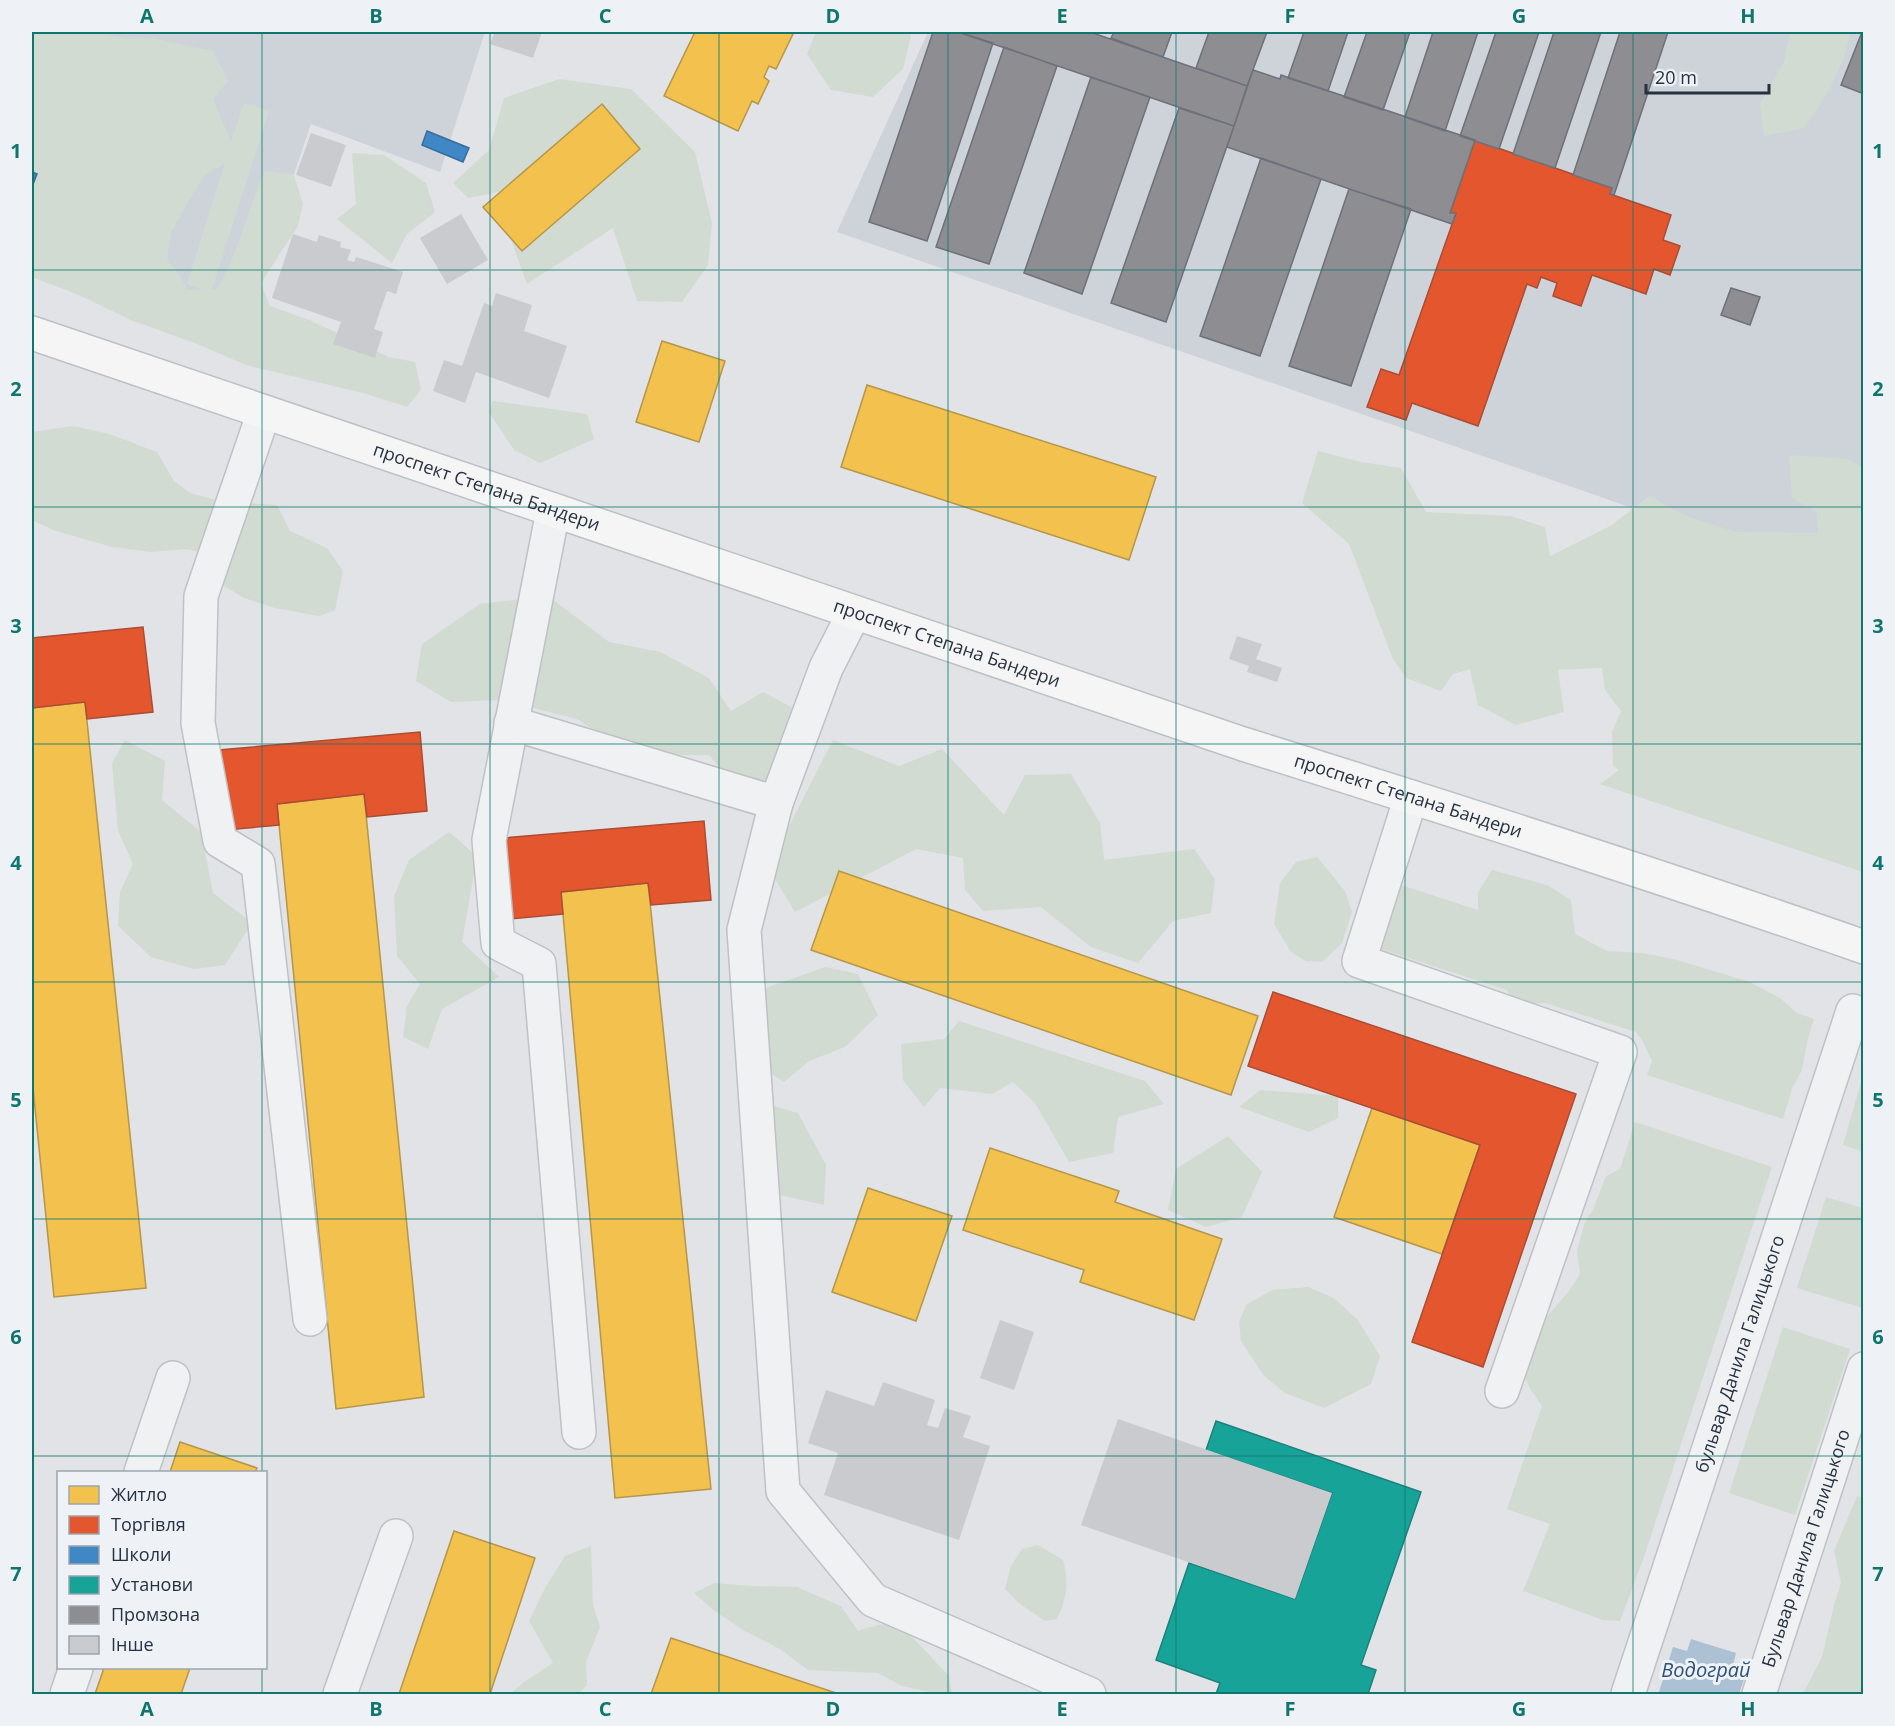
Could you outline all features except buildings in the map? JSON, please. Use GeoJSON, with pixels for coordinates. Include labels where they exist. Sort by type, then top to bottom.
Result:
{"type":"FeatureCollection","features":[{"type":"Feature","properties":{"kind":"main road","name":"проспект Степана Бандери"},"geometry":{"type":"LineString","coordinates":[[32,333],[1243,744],[1411,797],[1863,947]]}},
{"type":"Feature","properties":{"kind":"street"},"geometry":{"type":"LineString","coordinates":[[264,412],[201,596],[198,723],[220,841],[258,864],[310,1319]]}},
{"type":"Feature","properties":{"kind":"street"},"geometry":{"type":"LineString","coordinates":[[553,511],[489,840],[498,943],[540,964],[579,1432]]}},
{"type":"Feature","properties":{"kind":"street"},"geometry":{"type":"LineString","coordinates":[[854,613],[826,668],[776,803],[744,930],[783,1491],[873,1600],[1089,1695]]}},
{"type":"Feature","properties":{"kind":"street"},"geometry":{"type":"LineString","coordinates":[[511,723],[776,803]]}},
{"type":"Feature","properties":{"kind":"street"},"geometry":{"type":"LineString","coordinates":[[1411,797],[1359,961],[1620,1052],[1502,1391]]}},
{"type":"Feature","properties":{"kind":"street","name":"бульвар Данила Галицького"},"geometry":{"type":"LineString","coordinates":[[1628,1695],[1852,1011]]}},
{"type":"Feature","properties":{"kind":"street","name":"Бульвар Данила Галицького"},"geometry":{"type":"LineString","coordinates":[[1759,1695],[1863,1369]]}},
{"type":"Feature","properties":{"kind":"street"},"geometry":{"type":"LineString","coordinates":[[142,1471],[173,1378]]}},
{"type":"Feature","properties":{"kind":"street"},"geometry":{"type":"LineString","coordinates":[[340,1695],[396,1536]]}},
{"type":"Feature","properties":{"kind":"street"},"geometry":{"type":"LineString","coordinates":[[67,1695],[76,1669]]}},
{"type":"Feature","properties":{"kind":"shaded area"},"geometry":{"type":"Polygon","coordinates":[[[32,32],[485,32],[440,172],[311,124],[246,315],[32,242],[32,32]]]}},
{"type":"Feature","properties":{"kind":"shaded area"},"geometry":{"type":"Polygon","coordinates":[[[32,32],[97,32],[127,39],[151,38],[213,51],[228,81],[213,99],[231,142],[244,103],[269,111],[212,289],[217,289],[225,275],[265,171],[294,175],[303,204],[298,226],[261,283],[270,306],[309,320],[389,357],[415,362],[421,390],[407,407],[367,394],[246,365],[131,320],[79,295],[32,277],[32,32]],[[225,163],[203,177],[171,232],[167,258],[189,290],[203,290],[187,284],[225,163]]]}},
{"type":"Feature","properties":{"kind":"shaded area"},"geometry":{"type":"Polygon","coordinates":[[[816,32],[910,32],[911,36],[903,69],[873,97],[831,90],[807,54],[816,32]]]}},
{"type":"Feature","properties":{"kind":"shaded area"},"geometry":{"type":"Polygon","coordinates":[[[928,32],[1863,32],[1863,588],[837,232],[928,32]]]}},
{"type":"Feature","properties":{"kind":"shaded area"},"geometry":{"type":"Polygon","coordinates":[[[1790,32],[1851,32],[1833,82],[1804,128],[1764,136],[1760,104],[1784,62],[1790,32]]]}},
{"type":"Feature","properties":{"kind":"shaded area"},"geometry":{"type":"Polygon","coordinates":[[[559,79],[631,89],[695,152],[712,223],[708,265],[682,302],[637,301],[613,228],[527,284],[509,234],[555,181],[468,198],[453,183],[489,150],[504,98],[559,79]]]}},
{"type":"Feature","properties":{"kind":"shaded area"},"geometry":{"type":"Polygon","coordinates":[[[352,153],[384,155],[426,183],[435,212],[407,234],[392,263],[337,219],[356,204],[352,153]]]}},
{"type":"Feature","properties":{"kind":"shaded area"},"geometry":{"type":"Polygon","coordinates":[[[493,401],[587,414],[594,439],[540,463],[514,450],[489,412],[493,401]]]}},
{"type":"Feature","properties":{"kind":"shaded area"},"geometry":{"type":"Polygon","coordinates":[[[73,426],[109,434],[157,452],[174,481],[190,493],[220,501],[277,505],[290,531],[327,548],[343,571],[335,610],[319,616],[275,608],[244,598],[216,581],[208,554],[186,549],[151,552],[112,547],[53,530],[32,520],[32,432],[73,426]]]}},
{"type":"Feature","properties":{"kind":"shaded area"},"geometry":{"type":"Polygon","coordinates":[[[1318,451],[1361,462],[1401,468],[1426,512],[1511,516],[1545,527],[1550,556],[1612,525],[1649,496],[1686,516],[1736,532],[1818,533],[1817,512],[1792,498],[1789,455],[1848,459],[1863,467],[1863,872],[1600,784],[1619,770],[1613,766],[1612,732],[1621,711],[1605,690],[1602,668],[1558,670],[1564,712],[1516,725],[1478,705],[1470,669],[1453,674],[1441,691],[1406,678],[1393,659],[1349,544],[1302,503],[1318,451]]]}},
{"type":"Feature","properties":{"kind":"shaded area"},"geometry":{"type":"Polygon","coordinates":[[[548,596],[609,642],[660,652],[709,678],[731,711],[763,692],[797,710],[783,778],[736,787],[709,755],[660,755],[616,744],[577,719],[501,700],[451,702],[416,681],[422,644],[480,604],[548,596]]]}},
{"type":"Feature","properties":{"kind":"shaded area"},"geometry":{"type":"Polygon","coordinates":[[[125,740],[165,761],[162,800],[201,832],[213,893],[252,923],[225,965],[194,969],[151,957],[118,926],[120,892],[133,864],[118,831],[112,763],[125,740]]]}},
{"type":"Feature","properties":{"kind":"shaded area"},"geometry":{"type":"Polygon","coordinates":[[[833,740],[899,766],[942,749],[1004,815],[1025,775],[1071,774],[1100,823],[1104,860],[1194,849],[1215,879],[1211,913],[1173,921],[1138,963],[1091,947],[1041,907],[983,911],[965,890],[963,858],[916,849],[795,912],[775,879],[782,840],[833,740]]]}},
{"type":"Feature","properties":{"kind":"shaded area"},"geometry":{"type":"Polygon","coordinates":[[[449,832],[477,856],[462,942],[499,977],[442,1009],[428,1049],[403,1037],[407,1006],[420,984],[397,956],[394,896],[409,860],[449,832]]]}},
{"type":"Feature","properties":{"kind":"shaded area"},"geometry":{"type":"Polygon","coordinates":[[[1317,857],[1345,891],[1352,912],[1342,943],[1322,962],[1306,961],[1291,952],[1274,924],[1280,883],[1296,862],[1317,857]]]}},
{"type":"Feature","properties":{"kind":"shaded area"},"geometry":{"type":"Polygon","coordinates":[[[1492,870],[1547,885],[1571,900],[1575,934],[1607,951],[1643,953],[1677,960],[1750,982],[1780,998],[1797,1013],[1814,1019],[1802,1070],[1792,1089],[1783,1119],[1647,1075],[1652,1061],[1636,1032],[1545,1003],[1515,1004],[1507,990],[1371,946],[1392,882],[1478,910],[1478,892],[1492,870]]]}},
{"type":"Feature","properties":{"kind":"shaded area"},"geometry":{"type":"Polygon","coordinates":[[[825,967],[858,974],[878,1015],[845,1047],[809,1061],[784,1082],[748,1059],[745,1026],[766,988],[825,967]]]}},
{"type":"Feature","properties":{"kind":"shaded area"},"geometry":{"type":"Polygon","coordinates":[[[959,1021],[1145,1081],[1164,1104],[1118,1117],[1113,1153],[1069,1162],[1035,1103],[1013,1082],[992,1094],[940,1088],[924,1107],[903,1080],[901,1044],[944,1039],[959,1021]]]}},
{"type":"Feature","properties":{"kind":"shaded area"},"geometry":{"type":"Polygon","coordinates":[[[1863,1075],[1864,1152],[1843,1145],[1863,1075]]]}},
{"type":"Feature","properties":{"kind":"shaded area"},"geometry":{"type":"Polygon","coordinates":[[[1260,1090],[1338,1096],[1338,1118],[1309,1132],[1239,1107],[1260,1090]]]}},
{"type":"Feature","properties":{"kind":"shaded area"},"geometry":{"type":"Polygon","coordinates":[[[757,1101],[798,1113],[826,1165],[824,1205],[758,1190],[757,1101]]]}},
{"type":"Feature","properties":{"kind":"shaded area"},"geometry":{"type":"Polygon","coordinates":[[[1635,1122],[1772,1167],[1644,1557],[1620,1621],[1603,1620],[1523,1591],[1550,1524],[1507,1509],[1542,1406],[1521,1369],[1537,1328],[1569,1291],[1580,1274],[1577,1250],[1585,1222],[1593,1210],[1606,1176],[1620,1169],[1635,1122]]]}},
{"type":"Feature","properties":{"kind":"shaded area"},"geometry":{"type":"Polygon","coordinates":[[[1228,1136],[1262,1172],[1242,1217],[1206,1227],[1168,1210],[1176,1169],[1228,1136]]]}},
{"type":"Feature","properties":{"kind":"shaded area"},"geometry":{"type":"Polygon","coordinates":[[[1826,1197],[1863,1208],[1863,1308],[1797,1288],[1826,1197]]]}},
{"type":"Feature","properties":{"kind":"shaded area"},"geometry":{"type":"Polygon","coordinates":[[[1308,1287],[1334,1298],[1358,1320],[1380,1356],[1371,1384],[1324,1408],[1285,1393],[1264,1376],[1241,1341],[1239,1322],[1246,1305],[1272,1290],[1308,1287]]]}},
{"type":"Feature","properties":{"kind":"shaded area"},"geometry":{"type":"Polygon","coordinates":[[[1783,1327],[1850,1349],[1795,1515],[1729,1493],[1783,1327]]]}},
{"type":"Feature","properties":{"kind":"shaded area"},"geometry":{"type":"Polygon","coordinates":[[[1857,1496],[1864,1498],[1863,1694],[1803,1694],[1822,1657],[1841,1583],[1834,1551],[1857,1496]]]}},
{"type":"Feature","properties":{"kind":"shaded area"},"geometry":{"type":"Polygon","coordinates":[[[1038,1545],[1063,1560],[1066,1590],[1057,1619],[1045,1621],[1020,1604],[1005,1589],[1011,1566],[1022,1549],[1038,1545]]]}},
{"type":"Feature","properties":{"kind":"shaded area"},"geometry":{"type":"Polygon","coordinates":[[[591,1546],[593,1605],[600,1627],[586,1662],[587,1685],[578,1694],[510,1694],[553,1663],[529,1621],[545,1588],[565,1556],[591,1546]]]}},
{"type":"Feature","properties":{"kind":"shaded area"},"geometry":{"type":"Polygon","coordinates":[[[714,1583],[797,1587],[841,1606],[858,1631],[897,1621],[949,1676],[952,1694],[939,1694],[902,1686],[878,1673],[808,1670],[780,1649],[743,1630],[712,1609],[694,1593],[714,1583]]]}},
{"type":"Feature","properties":{"kind":"water","name":"Водограй"},"geometry":{"type":"Polygon","coordinates":[[[1691,1639],[1736,1653],[1733,1665],[1747,1670],[1739,1694],[1666,1694],[1659,1692],[1673,1647],[1687,1651],[1691,1639]]]}}]}
